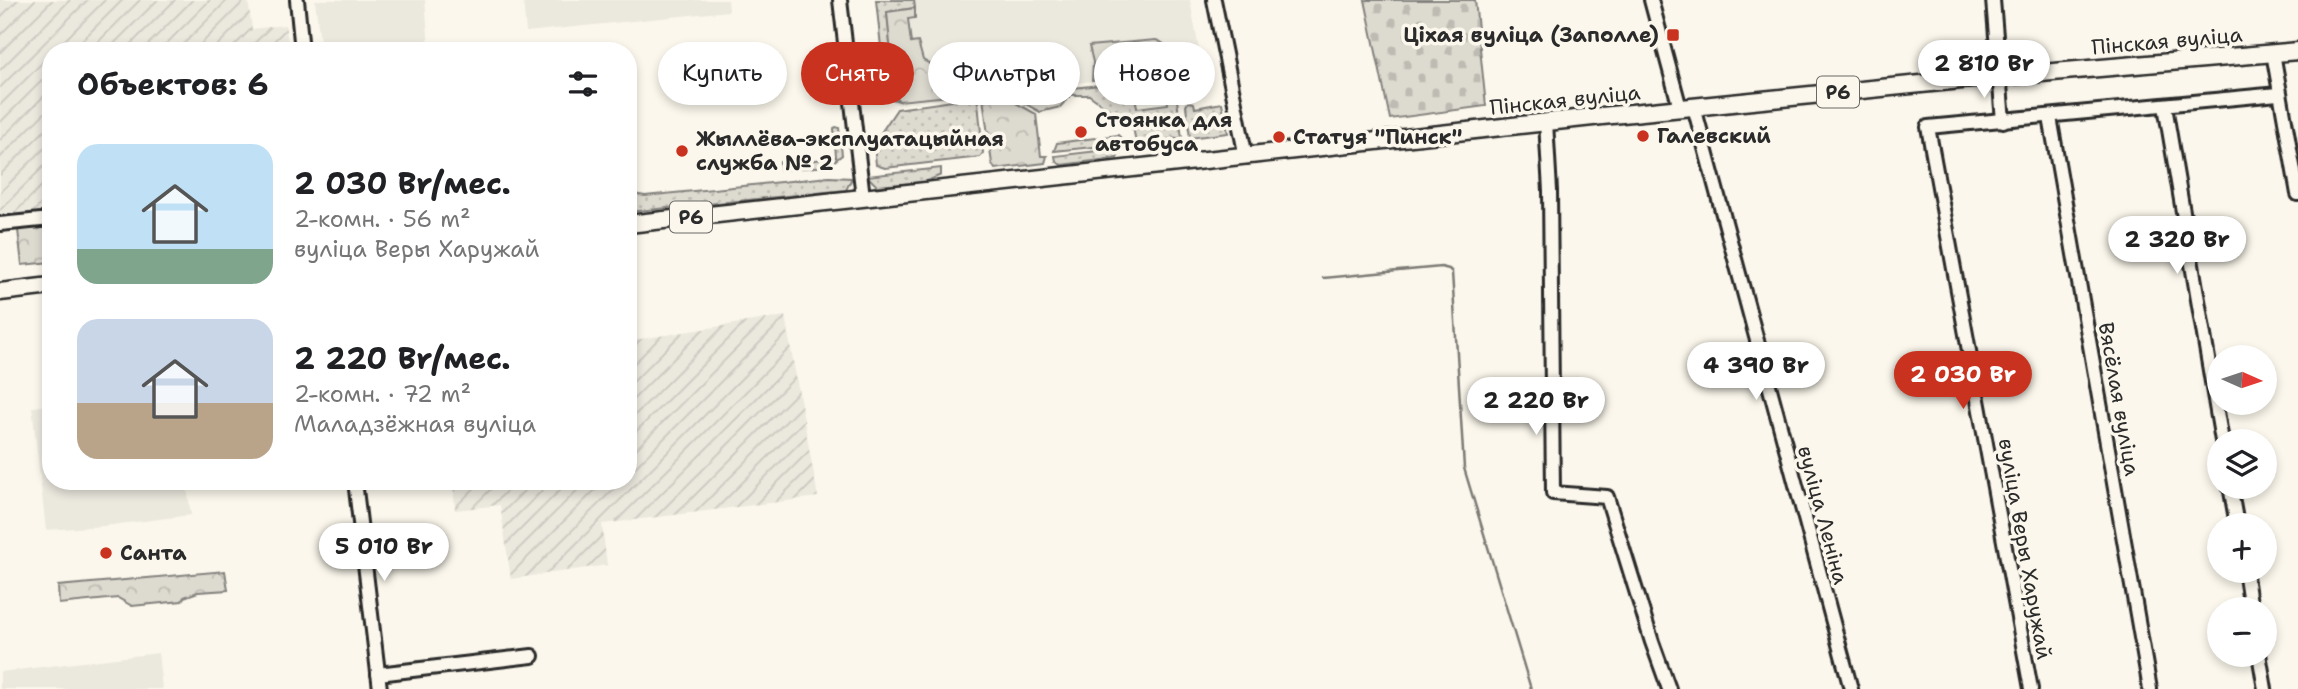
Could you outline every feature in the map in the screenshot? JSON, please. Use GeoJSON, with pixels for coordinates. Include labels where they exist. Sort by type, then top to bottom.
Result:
{"type":"FeatureCollection","features":[{"type":"Feature","properties":{"kind":"main road","name":"Пінская вуліца"},"geometry":{"type":"LineString","coordinates":[[1246,157],[1683,103],[2298,51]]}},
{"type":"Feature","properties":{"kind":"main road","name":"Р6"},"geometry":{"type":"LineString","coordinates":[[637,223],[1246,157]]}},
{"type":"Feature","properties":{"kind":"main road"},"geometry":{"type":"LineString","coordinates":[[0,292],[42,287]]}},
{"type":"Feature","properties":{"kind":"street"},"geometry":{"type":"LineString","coordinates":[[297,0],[301,42]]}},
{"type":"Feature","properties":{"kind":"street"},"geometry":{"type":"LineString","coordinates":[[840,0],[863,197]]}},
{"type":"Feature","properties":{"kind":"street"},"geometry":{"type":"LineString","coordinates":[[1214,0],[1246,157]]}},
{"type":"Feature","properties":{"kind":"street","name":"вуліца Леніна"},"geometry":{"type":"LineString","coordinates":[[1651,0],[1851,689]]}},
{"type":"Feature","properties":{"kind":"street"},"geometry":{"type":"LineString","coordinates":[[1993,0],[2003,121],[2278,94]]}},
{"type":"Feature","properties":{"kind":"street"},"geometry":{"type":"LineString","coordinates":[[2273,53],[2278,94],[2298,194]]}},
{"type":"Feature","properties":{"kind":"street"},"geometry":{"type":"LineString","coordinates":[[2165,106],[2220,429]]}},
{"type":"Feature","properties":{"kind":"street","name":"Вясёлая вуліца"},"geometry":{"type":"LineString","coordinates":[[2050,117],[2150,689]]}},
{"type":"Feature","properties":{"kind":"street","name":"вуліца Веры Харужай"},"geometry":{"type":"LineString","coordinates":[[2003,121],[1928,127],[2031,689]]}},
{"type":"Feature","properties":{"kind":"street"},"geometry":{"type":"LineString","coordinates":[[1546,122],[1550,191],[1553,493],[1607,497],[1669,689]]}},
{"type":"Feature","properties":{"kind":"street"},"geometry":{"type":"LineString","coordinates":[[0,224],[42,220]]}},
{"type":"Feature","properties":{"kind":"street"},"geometry":{"type":"LineString","coordinates":[[356,490],[380,689]]}},
{"type":"Feature","properties":{"kind":"street"},"geometry":{"type":"LineString","coordinates":[[378,674],[532,656]]}},
{"type":"Feature","properties":{"kind":"street"},"geometry":{"type":"LineString","coordinates":[[2261,667],[2265,689]]}},
{"type":"Feature","properties":{"kind":"shaded area"},"geometry":{"type":"Polygon","coordinates":[[[0,0],[248,0],[252,29],[285,25],[288,42],[42,42],[42,215],[0,220],[0,0]]]}},
{"type":"Feature","properties":{"kind":"shaded area"},"geometry":{"type":"Polygon","coordinates":[[[315,0],[425,0],[429,42],[320,42],[315,0]]]}},
{"type":"Feature","properties":{"kind":"shaded area"},"geometry":{"type":"Polygon","coordinates":[[[523,0],[728,0],[729,11],[526,32],[523,0]]]}},
{"type":"Feature","properties":{"kind":"shaded area"},"geometry":{"type":"Polygon","coordinates":[[[882,0],[1190,0],[1198,42],[1094,42],[1094,81],[1080,83],[1080,42],[928,42],[928,101],[914,103],[914,42],[887,42],[882,0]]]}},
{"type":"Feature","properties":{"kind":"shaded area"},"geometry":{"type":"Polygon","coordinates":[[[785,316],[818,497],[602,524],[607,565],[511,579],[500,505],[455,510],[454,490],[637,490],[637,340],[785,316]]]}},
{"type":"Feature","properties":{"kind":"shaded area"},"geometry":{"type":"Polygon","coordinates":[[[42,406],[42,490],[187,490],[191,515],[46,530],[32,407],[42,406]]]}},
{"type":"Feature","properties":{"kind":"shaded area"},"geometry":{"type":"Polygon","coordinates":[[[158,653],[162,689],[0,689],[0,672],[158,653]]]}},
{"type":"Feature","properties":{"kind":"green space"},"geometry":{"type":"Polygon","coordinates":[[[876,0],[914,0],[915,8],[887,12],[890,42],[880,42],[876,0]]]}},
{"type":"Feature","properties":{"kind":"green space"},"geometry":{"type":"Polygon","coordinates":[[[1365,0],[1475,0],[1486,106],[1390,119],[1365,0]]]}},
{"type":"Feature","properties":{"kind":"green space"},"geometry":{"type":"Polygon","coordinates":[[[915,8],[915,18],[908,19],[911,42],[890,42],[887,12],[915,8]]]}},
{"type":"Feature","properties":{"kind":"green space"},"geometry":{"type":"Polygon","coordinates":[[[918,42],[923,60],[928,63],[928,98],[914,100],[914,43],[918,42]]]}},
{"type":"Feature","properties":{"kind":"green space"},"geometry":{"type":"Polygon","coordinates":[[[1089,46],[1094,46],[1092,80],[1093,62],[1089,46]]]}},
{"type":"Feature","properties":{"kind":"green space"},"geometry":{"type":"Polygon","coordinates":[[[1094,86],[1094,99],[1089,95],[1080,95],[1080,87],[1094,86]]]}},
{"type":"Feature","properties":{"kind":"green space"},"geometry":{"type":"Polygon","coordinates":[[[1222,103],[1228,133],[1190,138],[1186,106],[1194,105],[1195,108],[1222,103]]]}},
{"type":"Feature","properties":{"kind":"green space"},"geometry":{"type":"Polygon","coordinates":[[[928,105],[978,105],[983,153],[980,157],[885,168],[876,165],[874,143],[897,109],[928,105]]]}},
{"type":"Feature","properties":{"kind":"green space"},"geometry":{"type":"Polygon","coordinates":[[[984,105],[1020,105],[1036,114],[1041,156],[1047,156],[1045,163],[995,169],[992,164],[984,105]]]}},
{"type":"Feature","properties":{"kind":"green space"},"geometry":{"type":"Polygon","coordinates":[[[1027,105],[1062,105],[1060,107],[1040,112],[1027,105]]]}},
{"type":"Feature","properties":{"kind":"green space"},"geometry":{"type":"Polygon","coordinates":[[[1103,105],[1136,105],[1137,108],[1178,105],[1182,138],[1136,143],[1130,124],[1103,105]]]}},
{"type":"Feature","properties":{"kind":"green space"},"geometry":{"type":"Polygon","coordinates":[[[836,127],[839,128],[842,155],[828,166],[780,170],[780,162],[788,158],[789,164],[836,157],[836,127]]]}},
{"type":"Feature","properties":{"kind":"green space"},"geometry":{"type":"Polygon","coordinates":[[[1118,135],[1123,144],[1054,151],[1057,143],[1118,135]]]}},
{"type":"Feature","properties":{"kind":"green space"},"geometry":{"type":"Polygon","coordinates":[[[1123,148],[1117,158],[1061,165],[1055,156],[1123,148]]]}},
{"type":"Feature","properties":{"kind":"green space"},"geometry":{"type":"Polygon","coordinates":[[[941,168],[941,175],[925,182],[877,186],[867,176],[941,168]]]}},
{"type":"Feature","properties":{"kind":"green space"},"geometry":{"type":"Polygon","coordinates":[[[829,177],[852,178],[846,190],[637,211],[637,195],[645,196],[829,177]]]}},
{"type":"Feature","properties":{"kind":"green space"},"geometry":{"type":"Polygon","coordinates":[[[42,227],[42,263],[22,265],[18,230],[42,227]]]}},
{"type":"Feature","properties":{"kind":"green space"},"geometry":{"type":"Polygon","coordinates":[[[225,571],[228,590],[198,592],[184,597],[182,601],[132,606],[118,598],[59,604],[58,586],[225,571]]]}},
{"type":"Feature","properties":{"kind":"waterway"},"geometry":{"type":"LineString","coordinates":[[1323,278],[1441,267],[1452,272],[1464,468],[1531,689]]}},
{"type":"Feature","properties":{"kind":"place","name":"Ціхая вуліца (Заполле)"},"geometry":{"type":"Point","coordinates":[1673,35]}},
{"type":"Feature","properties":{"kind":"place","name":"Стоянка для автобуса"},"geometry":{"type":"Point","coordinates":[1081,132]}},
{"type":"Feature","properties":{"kind":"place","name":"Галевский"},"geometry":{"type":"Point","coordinates":[1643,136]}},
{"type":"Feature","properties":{"kind":"place","name":"Статуя \"Пинск\""},"geometry":{"type":"Point","coordinates":[1279,137]}},
{"type":"Feature","properties":{"kind":"place","name":"Жыллёва-эксплуатацыйная служба № 2"},"geometry":{"type":"Point","coordinates":[682,151]}},
{"type":"Feature","properties":{"kind":"place","name":"Санта"},"geometry":{"type":"Point","coordinates":[106,553]}}]}
